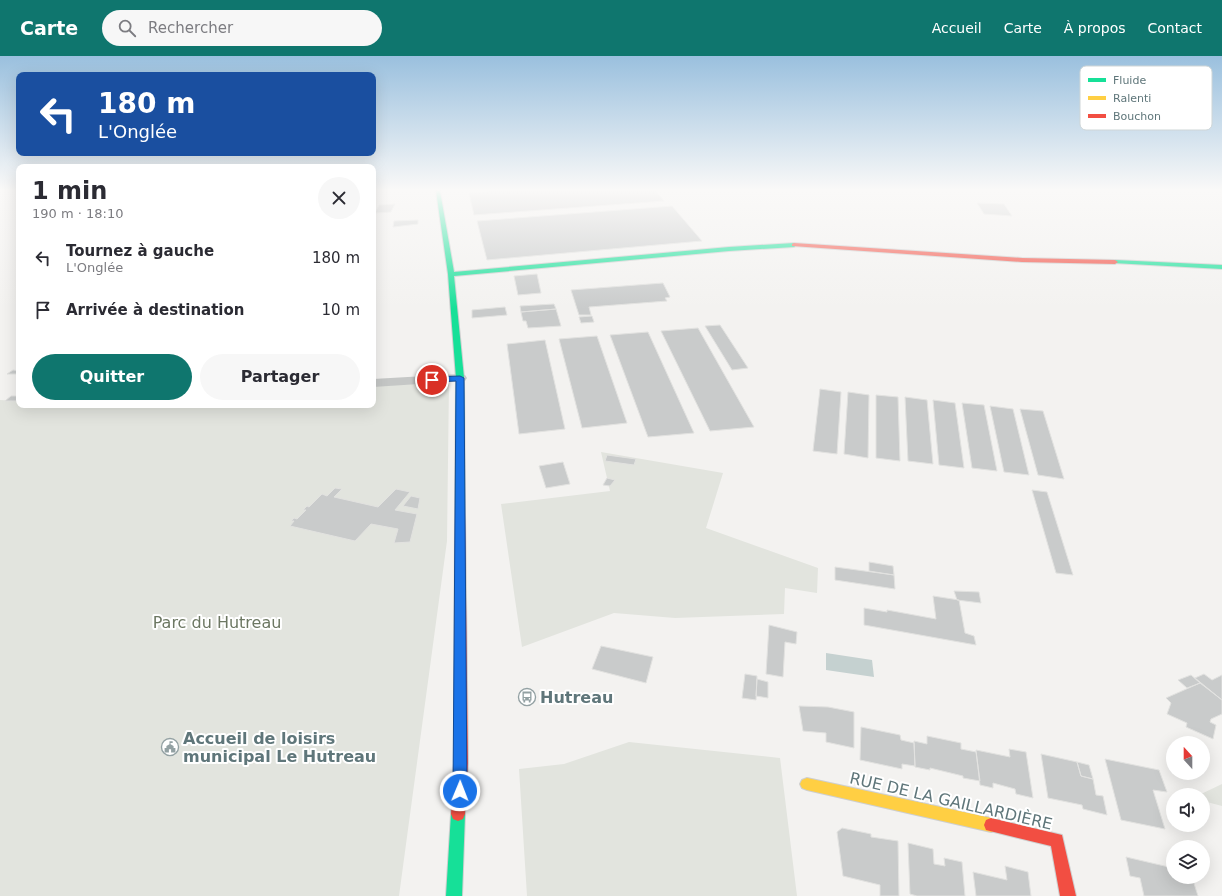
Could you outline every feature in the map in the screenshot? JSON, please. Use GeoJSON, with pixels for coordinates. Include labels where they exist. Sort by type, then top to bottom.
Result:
{"type":"FeatureCollection","features":[{"type":"Feature","properties":{"kind":"street"},"geometry":{"type":"LineString","coordinates":[[444,230],[451,274],[460,378],[461,763],[454,896]]}},
{"type":"Feature","properties":{"kind":"street"},"geometry":{"type":"LineString","coordinates":[[451,274],[783,245],[1022,260],[1222,267]]}},
{"type":"Feature","properties":{"kind":"street"},"geometry":{"type":"LineString","coordinates":[[376,383],[460,378]]}},
{"type":"Feature","properties":{"kind":"street","name":"RUE DE LA GAILLARDIÈRE"},"geometry":{"type":"LineString","coordinates":[[807,784],[1057,840],[1068,896]]}},
{"type":"Feature","properties":{"kind":"green space","name":"Parc du Hutreau"},"geometry":{"type":"Polygon","coordinates":[[[449,382],[447,541],[399,896],[0,896],[0,400],[16,401],[16,408],[376,408],[376,386],[449,382]]]}},
{"type":"Feature","properties":{"kind":"green space"},"geometry":{"type":"Polygon","coordinates":[[[601,452],[723,473],[706,528],[818,568],[817,593],[785,588],[784,614],[675,618],[614,613],[522,647],[501,504],[610,491],[601,452]]]}},
{"type":"Feature","properties":{"kind":"green space"},"geometry":{"type":"Polygon","coordinates":[[[629,742],[780,758],[797,896],[527,896],[519,769],[564,764],[629,742]]]}},
{"type":"Feature","properties":{"kind":"green space"},"geometry":{"type":"Polygon","coordinates":[[[1222,784],[1222,806],[1210,803],[1210,790],[1222,784]]]}},
{"type":"Feature","properties":{"kind":"shaded area"},"geometry":{"type":"Polygon","coordinates":[[[826,653],[872,660],[874,677],[826,670],[826,653]]]}},
{"type":"Feature","properties":{"kind":"building"},"geometry":{"type":"Polygon","coordinates":[[[479,230],[693,230],[702,241],[487,260],[479,230]]]}},
{"type":"Feature","properties":{"kind":"building"},"geometry":{"type":"Polygon","coordinates":[[[537,274],[541,293],[518,295],[514,276],[537,274]]]}},
{"type":"Feature","properties":{"kind":"building"},"geometry":{"type":"Polygon","coordinates":[[[663,283],[670,297],[665,298],[667,301],[589,307],[591,315],[579,315],[571,290],[663,283]]]}},
{"type":"Feature","properties":{"kind":"building"},"geometry":{"type":"Polygon","coordinates":[[[554,304],[556,309],[521,312],[520,306],[554,304]]]}},
{"type":"Feature","properties":{"kind":"building"},"geometry":{"type":"Polygon","coordinates":[[[505,307],[507,315],[472,318],[472,310],[505,307]]]}},
{"type":"Feature","properties":{"kind":"building"},"geometry":{"type":"Polygon","coordinates":[[[556,309],[561,326],[528,328],[526,321],[523,321],[521,312],[556,309]]]}},
{"type":"Feature","properties":{"kind":"building"},"geometry":{"type":"Polygon","coordinates":[[[592,316],[594,322],[581,323],[579,317],[592,316]]]}},
{"type":"Feature","properties":{"kind":"building"},"geometry":{"type":"Polygon","coordinates":[[[720,325],[748,368],[732,370],[705,326],[720,325]]]}},
{"type":"Feature","properties":{"kind":"building"},"geometry":{"type":"Polygon","coordinates":[[[698,328],[754,427],[710,431],[661,331],[698,328]]]}},
{"type":"Feature","properties":{"kind":"building"},"geometry":{"type":"Polygon","coordinates":[[[648,332],[694,433],[648,437],[610,335],[648,332]]]}},
{"type":"Feature","properties":{"kind":"building"},"geometry":{"type":"Polygon","coordinates":[[[597,336],[627,423],[582,428],[559,339],[597,336]]]}},
{"type":"Feature","properties":{"kind":"building"},"geometry":{"type":"Polygon","coordinates":[[[545,340],[565,429],[519,434],[507,344],[545,340]]]}},
{"type":"Feature","properties":{"kind":"building"},"geometry":{"type":"Polygon","coordinates":[[[13,370],[16,370],[16,374],[7,374],[13,370]]]}},
{"type":"Feature","properties":{"kind":"building"},"geometry":{"type":"Polygon","coordinates":[[[820,389],[841,392],[837,454],[813,451],[820,389]]]}},
{"type":"Feature","properties":{"kind":"building"},"geometry":{"type":"Polygon","coordinates":[[[848,392],[869,395],[868,458],[844,454],[848,392]]]}},
{"type":"Feature","properties":{"kind":"building"},"geometry":{"type":"Polygon","coordinates":[[[876,395],[898,397],[900,461],[876,458],[876,395]]]}},
{"type":"Feature","properties":{"kind":"building"},"geometry":{"type":"Polygon","coordinates":[[[11,396],[16,396],[16,401],[5,401],[11,396]]]}},
{"type":"Feature","properties":{"kind":"building"},"geometry":{"type":"Polygon","coordinates":[[[905,397],[927,400],[933,464],[908,461],[905,397]]]}},
{"type":"Feature","properties":{"kind":"building"},"geometry":{"type":"Polygon","coordinates":[[[933,400],[955,403],[964,468],[939,465],[933,400]]]}},
{"type":"Feature","properties":{"kind":"building"},"geometry":{"type":"Polygon","coordinates":[[[962,403],[984,405],[997,471],[972,468],[962,403]]]}},
{"type":"Feature","properties":{"kind":"building"},"geometry":{"type":"Polygon","coordinates":[[[990,406],[1013,409],[1029,475],[1004,472],[990,406]]]}},
{"type":"Feature","properties":{"kind":"building"},"geometry":{"type":"Polygon","coordinates":[[[1020,409],[1043,411],[1064,479],[1038,475],[1020,409]]]}},
{"type":"Feature","properties":{"kind":"building"},"geometry":{"type":"Polygon","coordinates":[[[607,455],[636,459],[634,465],[605,461],[607,455]]]}},
{"type":"Feature","properties":{"kind":"building"},"geometry":{"type":"Polygon","coordinates":[[[563,462],[570,484],[546,488],[539,466],[563,462]]]}},
{"type":"Feature","properties":{"kind":"building"},"geometry":{"type":"Polygon","coordinates":[[[607,478],[615,480],[610,486],[603,485],[607,478]]]}},
{"type":"Feature","properties":{"kind":"building"},"geometry":{"type":"Polygon","coordinates":[[[335,488],[342,489],[334,497],[378,507],[396,489],[410,492],[395,510],[417,514],[410,542],[394,543],[398,529],[371,524],[355,541],[290,526],[294,521],[291,521],[294,518],[297,519],[306,510],[303,510],[307,506],[309,507],[322,494],[327,496],[335,488]]]}},
{"type":"Feature","properties":{"kind":"building"},"geometry":{"type":"Polygon","coordinates":[[[1032,490],[1047,492],[1073,575],[1056,573],[1032,490]]]}},
{"type":"Feature","properties":{"kind":"building"},"geometry":{"type":"Polygon","coordinates":[[[411,496],[420,498],[418,509],[403,506],[411,496]]]}},
{"type":"Feature","properties":{"kind":"building"},"geometry":{"type":"Polygon","coordinates":[[[869,562],[893,566],[894,575],[869,571],[869,562]]]}},
{"type":"Feature","properties":{"kind":"building"},"geometry":{"type":"Polygon","coordinates":[[[835,567],[894,575],[895,589],[835,580],[835,567]]]}},
{"type":"Feature","properties":{"kind":"building"},"geometry":{"type":"Polygon","coordinates":[[[954,591],[979,592],[981,603],[957,600],[954,591]]]}},
{"type":"Feature","properties":{"kind":"building"},"geometry":{"type":"Polygon","coordinates":[[[933,596],[959,600],[965,633],[974,636],[976,645],[864,625],[864,608],[887,612],[887,610],[936,619],[933,596]]]}},
{"type":"Feature","properties":{"kind":"building"},"geometry":{"type":"Polygon","coordinates":[[[769,625],[797,632],[796,644],[785,642],[783,677],[766,674],[769,625]]]}},
{"type":"Feature","properties":{"kind":"building"},"geometry":{"type":"Polygon","coordinates":[[[601,646],[653,657],[646,683],[592,669],[601,646]]]}},
{"type":"Feature","properties":{"kind":"building"},"geometry":{"type":"Polygon","coordinates":[[[745,674],[757,676],[756,700],[742,698],[745,674]]]}},
{"type":"Feature","properties":{"kind":"building"},"geometry":{"type":"Polygon","coordinates":[[[1204,674],[1212,680],[1222,675],[1222,700],[1195,678],[1204,674]]]}},
{"type":"Feature","properties":{"kind":"building"},"geometry":{"type":"Polygon","coordinates":[[[1191,675],[1200,683],[1187,688],[1178,680],[1191,675]]]}},
{"type":"Feature","properties":{"kind":"building"},"geometry":{"type":"Polygon","coordinates":[[[757,679],[768,682],[768,698],[756,696],[757,679]]]}},
{"type":"Feature","properties":{"kind":"building"},"geometry":{"type":"Polygon","coordinates":[[[1200,683],[1222,700],[1222,714],[1211,719],[1210,722],[1216,725],[1213,739],[1210,736],[1206,736],[1186,727],[1187,723],[1167,714],[1171,703],[1166,698],[1200,683]]]}},
{"type":"Feature","properties":{"kind":"building"},"geometry":{"type":"Polygon","coordinates":[[[799,706],[828,707],[854,712],[854,748],[826,742],[826,733],[803,731],[799,706]]]}},
{"type":"Feature","properties":{"kind":"building"},"geometry":{"type":"Polygon","coordinates":[[[861,727],[900,735],[901,740],[914,743],[915,766],[902,764],[902,769],[860,760],[861,727]]]}},
{"type":"Feature","properties":{"kind":"building"},"geometry":{"type":"Polygon","coordinates":[[[927,736],[961,743],[961,749],[976,752],[980,781],[963,778],[963,776],[930,768],[930,770],[915,767],[914,741],[927,744],[927,736]]]}},
{"type":"Feature","properties":{"kind":"building"},"geometry":{"type":"Polygon","coordinates":[[[1009,749],[1026,752],[1033,798],[1016,794],[1015,789],[993,783],[993,788],[980,785],[976,750],[1010,757],[1009,749]]]}},
{"type":"Feature","properties":{"kind":"building"},"geometry":{"type":"Polygon","coordinates":[[[1041,754],[1077,762],[1081,776],[1093,779],[1096,795],[1103,796],[1107,815],[1083,809],[1082,805],[1048,798],[1041,754]]]}},
{"type":"Feature","properties":{"kind":"building"},"geometry":{"type":"Polygon","coordinates":[[[1105,759],[1159,770],[1166,789],[1166,792],[1153,790],[1165,829],[1121,820],[1105,759]]]}},
{"type":"Feature","properties":{"kind":"building"},"geometry":{"type":"Polygon","coordinates":[[[1077,762],[1089,765],[1093,779],[1081,776],[1077,762]]]}},
{"type":"Feature","properties":{"kind":"building"},"geometry":{"type":"Polygon","coordinates":[[[842,828],[871,834],[871,837],[898,841],[899,896],[880,896],[880,885],[843,876],[837,832],[842,828]]]}},
{"type":"Feature","properties":{"kind":"building"},"geometry":{"type":"Polygon","coordinates":[[[908,843],[933,849],[934,864],[945,866],[944,858],[962,862],[965,896],[917,896],[910,894],[908,843]]]}},
{"type":"Feature","properties":{"kind":"building"},"geometry":{"type":"Polygon","coordinates":[[[1126,857],[1166,866],[1166,884],[1194,884],[1198,896],[1144,896],[1140,878],[1130,876],[1126,857]]]}},
{"type":"Feature","properties":{"kind":"building"},"geometry":{"type":"Polygon","coordinates":[[[1005,866],[1028,872],[1031,896],[976,896],[973,872],[1007,880],[1005,866]]]}},
{"type":"Feature","properties":{"kind":"traffic: fast"},"geometry":{"type":"LineString","coordinates":[[444,230],[451,274],[460,378],[460,514]]}},
{"type":"Feature","properties":{"kind":"traffic: fast"},"geometry":{"type":"LineString","coordinates":[[451,274],[729,249],[794,245]]}},
{"type":"Feature","properties":{"kind":"traffic: fast"},"geometry":{"type":"LineString","coordinates":[[1115,262],[1222,267]]}},
{"type":"Feature","properties":{"kind":"traffic: fast"},"geometry":{"type":"LineString","coordinates":[[454,896],[458,814]]}},
{"type":"Feature","properties":{"kind":"traffic: slow"},"geometry":{"type":"LineString","coordinates":[[807,784],[991,825]]}},
{"type":"Feature","properties":{"kind":"traffic: jam"},"geometry":{"type":"LineString","coordinates":[[794,245],[1022,260],[1115,262]]}},
{"type":"Feature","properties":{"kind":"traffic: jam"},"geometry":{"type":"LineString","coordinates":[[458,814],[461,763],[460,514]]}},
{"type":"Feature","properties":{"kind":"traffic: jam"},"geometry":{"type":"LineString","coordinates":[[991,825],[1057,840],[1068,896]]}},
{"type":"Feature","properties":{"kind":"place","name":"Hutreau"},"geometry":{"type":"Point","coordinates":[527,697]}},
{"type":"Feature","properties":{"kind":"place","name":"Accueil de loisirs municipal Le Hutreau"},"geometry":{"type":"Point","coordinates":[170,747]}},
{"type":"Feature","properties":{"kind":"route"},"geometry":{"type":"LineString","coordinates":[[432,380],[460,378],[460,791]]}}]}
